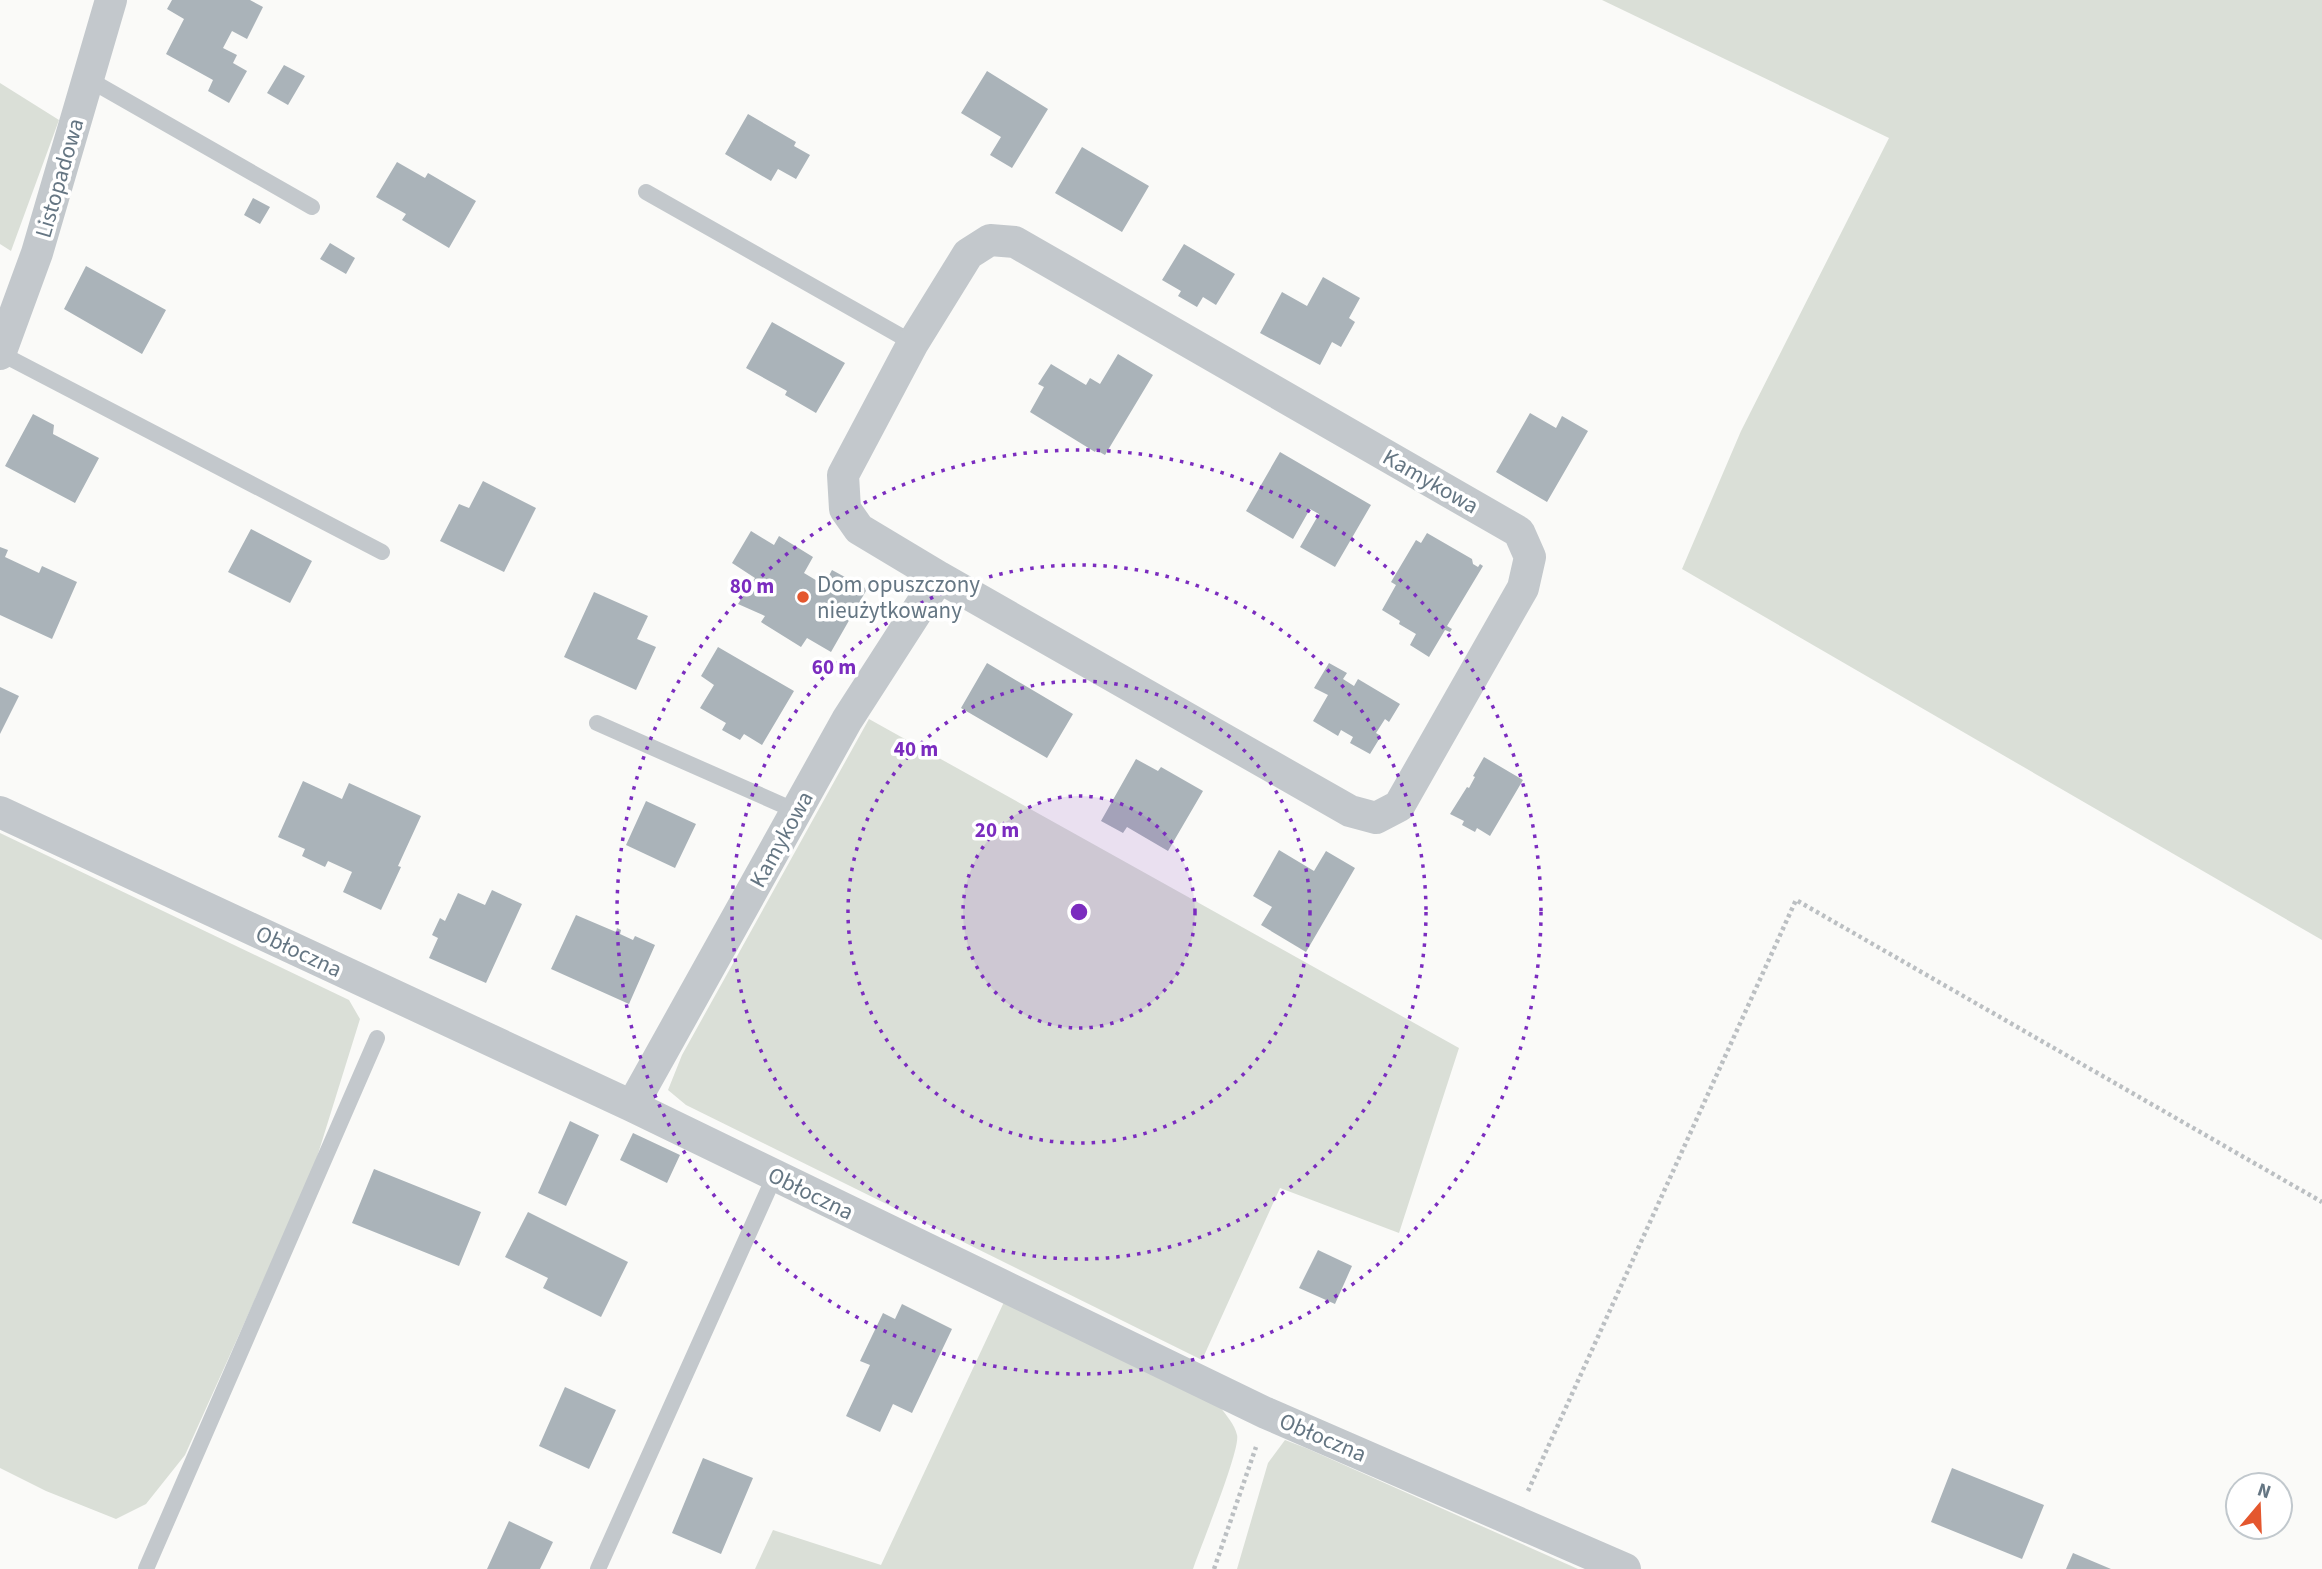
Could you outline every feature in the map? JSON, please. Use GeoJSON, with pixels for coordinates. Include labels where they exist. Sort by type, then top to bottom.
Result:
{"type":"FeatureCollection","features":[{"type":"Feature","properties":{"kind":"street","name":"Listopadowa"},"geometry":{"type":"LineString","coordinates":[[0,353],[37,253],[111,0]]}},
{"type":"Feature","properties":{"kind":"street","name":"Kamykowa"},"geometry":{"type":"LineString","coordinates":[[990,240],[1015,242],[1519,532],[1530,557],[1523,588],[1399,806],[1376,818],[1350,811],[859,529],[845,509],[843,475],[913,343],[968,254],[990,240]]}},
{"type":"Feature","properties":{"kind":"street","name":"Kamykowa"},"geometry":{"type":"LineString","coordinates":[[632,1106],[847,720],[939,577]]}},
{"type":"Feature","properties":{"kind":"street","name":"Obłoczna"},"geometry":{"type":"LineString","coordinates":[[0,812],[632,1106],[1266,1413],[1625,1569]]}},
{"type":"Feature","properties":{"kind":"lane"},"geometry":{"type":"LineString","coordinates":[[88,79],[312,207]]}},
{"type":"Feature","properties":{"kind":"lane"},"geometry":{"type":"LineString","coordinates":[[646,192],[913,343]]}},
{"type":"Feature","properties":{"kind":"lane"},"geometry":{"type":"LineString","coordinates":[[0,353],[382,552]]}},
{"type":"Feature","properties":{"kind":"lane"},"geometry":{"type":"LineString","coordinates":[[597,723],[796,811]]}},
{"type":"Feature","properties":{"kind":"lane"},"geometry":{"type":"LineString","coordinates":[[146,1569],[377,1038]]}},
{"type":"Feature","properties":{"kind":"lane"},"geometry":{"type":"LineString","coordinates":[[598,1569],[775,1175]]}},
{"type":"Feature","properties":{"kind":"path"},"geometry":{"type":"LineString","coordinates":[[1514,1520],[1796,900],[2322,1202]]}},
{"type":"Feature","properties":{"kind":"path"},"geometry":{"type":"LineString","coordinates":[[1214,1569],[1266,1413]]}},
{"type":"Feature","properties":{"kind":"shaded area"},"geometry":{"type":"Polygon","coordinates":[[[1602,0],[2322,0],[2322,940],[1682,569],[1741,431],[1889,138],[1602,0]]]}},
{"type":"Feature","properties":{"kind":"shaded area"},"geometry":{"type":"Polygon","coordinates":[[[0,83],[59,120],[11,251],[0,244],[0,83]]]}},
{"type":"Feature","properties":{"kind":"shaded area"},"geometry":{"type":"Polygon","coordinates":[[[869,719],[1459,1048],[1399,1233],[1280,1188],[1202,1360],[686,1105],[668,1090],[682,1055],[869,719]]]}},
{"type":"Feature","properties":{"kind":"shaded area"},"geometry":{"type":"Polygon","coordinates":[[[0,833],[349,1000],[360,1019],[313,1170],[185,1455],[146,1504],[116,1519],[46,1491],[0,1468],[0,833]]]}},
{"type":"Feature","properties":{"kind":"shaded area"},"geometry":{"type":"Polygon","coordinates":[[[1004,1302],[1220,1407],[1230,1420],[1237,1435],[1237,1444],[1193,1569],[755,1569],[773,1530],[881,1565],[1004,1302]]]}},
{"type":"Feature","properties":{"kind":"shaded area"},"geometry":{"type":"Polygon","coordinates":[[[1285,1440],[1578,1569],[1237,1569],[1268,1463],[1285,1440]]]}},
{"type":"Feature","properties":{"kind":"building"},"geometry":{"type":"Polygon","coordinates":[[[172,0],[250,0],[263,7],[247,39],[232,31],[223,48],[237,55],[233,63],[247,71],[229,103],[208,91],[213,80],[166,54],[184,19],[167,9],[172,0]]]}},
{"type":"Feature","properties":{"kind":"building"},"geometry":{"type":"Polygon","coordinates":[[[284,65],[305,76],[288,105],[267,93],[284,65]]]}},
{"type":"Feature","properties":{"kind":"building"},"geometry":{"type":"Polygon","coordinates":[[[987,71],[1048,109],[1012,168],[990,155],[1001,137],[961,113],[987,71]]]}},
{"type":"Feature","properties":{"kind":"building"},"geometry":{"type":"Polygon","coordinates":[[[748,114],[796,142],[794,146],[810,155],[796,179],[778,169],[771,181],[725,154],[748,114]]]}},
{"type":"Feature","properties":{"kind":"building"},"geometry":{"type":"Polygon","coordinates":[[[1082,147],[1149,186],[1122,232],[1055,193],[1082,147]]]}},
{"type":"Feature","properties":{"kind":"building"},"geometry":{"type":"Polygon","coordinates":[[[397,162],[425,178],[428,173],[476,201],[449,248],[402,220],[406,214],[376,197],[397,162]]]}},
{"type":"Feature","properties":{"kind":"building"},"geometry":{"type":"Polygon","coordinates":[[[253,198],[270,207],[260,224],[244,215],[253,198]]]}},
{"type":"Feature","properties":{"kind":"building"},"geometry":{"type":"Polygon","coordinates":[[[330,243],[355,258],[346,274],[320,259],[330,243]]]}},
{"type":"Feature","properties":{"kind":"building"},"geometry":{"type":"Polygon","coordinates":[[[1184,244],[1235,274],[1216,305],[1203,297],[1197,307],[1178,296],[1181,291],[1162,280],[1184,244]]]}},
{"type":"Feature","properties":{"kind":"building"},"geometry":{"type":"Polygon","coordinates":[[[86,266],[166,310],[142,354],[64,309],[86,266]]]}},
{"type":"Feature","properties":{"kind":"building"},"geometry":{"type":"Polygon","coordinates":[[[1323,277],[1360,298],[1349,318],[1355,322],[1341,347],[1332,342],[1320,365],[1260,333],[1282,292],[1307,306],[1323,277]]]}},
{"type":"Feature","properties":{"kind":"building"},"geometry":{"type":"Polygon","coordinates":[[[772,322],[845,363],[816,413],[785,395],[787,391],[746,368],[772,322]]]}},
{"type":"Feature","properties":{"kind":"building"},"geometry":{"type":"Polygon","coordinates":[[[1118,354],[1153,375],[1105,455],[1096,450],[1095,452],[1030,412],[1044,387],[1038,384],[1051,364],[1086,385],[1090,378],[1100,384],[1118,354]]]}},
{"type":"Feature","properties":{"kind":"building"},"geometry":{"type":"Polygon","coordinates":[[[1530,413],[1556,428],[1562,416],[1588,431],[1547,502],[1496,472],[1530,413]]]}},
{"type":"Feature","properties":{"kind":"building"},"geometry":{"type":"Polygon","coordinates":[[[33,414],[54,425],[53,434],[99,458],[75,503],[5,466],[33,414]]]}},
{"type":"Feature","properties":{"kind":"building"},"geometry":{"type":"Polygon","coordinates":[[[1280,452],[1371,505],[1335,567],[1300,547],[1319,514],[1310,509],[1293,539],[1246,511],[1280,452]]]}},
{"type":"Feature","properties":{"kind":"building"},"geometry":{"type":"Polygon","coordinates":[[[483,481],[536,508],[504,572],[440,541],[459,504],[469,508],[483,481]]]}},
{"type":"Feature","properties":{"kind":"building"},"geometry":{"type":"Polygon","coordinates":[[[251,529],[312,561],[290,603],[228,572],[251,529]]]}},
{"type":"Feature","properties":{"kind":"building","name":"Dom opuszczony nieużytkowany"},"geometry":{"type":"Polygon","coordinates":[[[751,531],[774,545],[779,536],[813,557],[804,573],[824,585],[832,570],[867,589],[831,652],[807,638],[801,647],[761,622],[765,616],[738,604],[755,578],[732,563],[751,531]]]}},
{"type":"Feature","properties":{"kind":"building"},"geometry":{"type":"Polygon","coordinates":[[[1427,533],[1472,559],[1473,564],[1478,567],[1480,564],[1483,566],[1447,626],[1452,629],[1450,632],[1445,630],[1429,657],[1410,645],[1416,634],[1382,610],[1396,585],[1391,582],[1416,540],[1421,543],[1427,533]]]}},
{"type":"Feature","properties":{"kind":"building"},"geometry":{"type":"Polygon","coordinates":[[[0,547],[8,550],[5,557],[39,573],[42,566],[77,582],[52,639],[0,615],[0,547]]]}},
{"type":"Feature","properties":{"kind":"building"},"geometry":{"type":"Polygon","coordinates":[[[594,592],[648,616],[637,639],[656,647],[636,690],[564,657],[594,592]]]}},
{"type":"Feature","properties":{"kind":"building"},"geometry":{"type":"Polygon","coordinates":[[[718,647],[794,691],[762,745],[744,734],[740,740],[722,730],[726,723],[700,708],[714,685],[701,676],[718,647]]]}},
{"type":"Feature","properties":{"kind":"building"},"geometry":{"type":"Polygon","coordinates":[[[987,663],[1073,714],[1047,758],[961,708],[987,663]]]}},
{"type":"Feature","properties":{"kind":"building"},"geometry":{"type":"Polygon","coordinates":[[[1329,663],[1347,673],[1343,679],[1354,686],[1358,679],[1400,704],[1389,722],[1385,719],[1376,733],[1381,736],[1370,754],[1350,743],[1353,737],[1341,730],[1338,736],[1313,721],[1328,695],[1314,688],[1329,663]]]}},
{"type":"Feature","properties":{"kind":"building"},"geometry":{"type":"Polygon","coordinates":[[[0,687],[19,696],[0,734],[0,687]]]}},
{"type":"Feature","properties":{"kind":"building"},"geometry":{"type":"Polygon","coordinates":[[[1484,757],[1523,780],[1490,836],[1477,828],[1475,832],[1462,825],[1464,821],[1450,814],[1467,787],[1469,788],[1484,757]]]}},
{"type":"Feature","properties":{"kind":"building"},"geometry":{"type":"Polygon","coordinates":[[[1136,759],[1158,771],[1161,767],[1203,791],[1168,851],[1127,827],[1123,833],[1101,821],[1136,759]]]}},
{"type":"Feature","properties":{"kind":"building"},"geometry":{"type":"Polygon","coordinates":[[[303,781],[342,799],[349,783],[421,816],[381,910],[343,892],[352,872],[328,861],[325,867],[302,856],[305,849],[278,837],[303,781]]]}},
{"type":"Feature","properties":{"kind":"building"},"geometry":{"type":"Polygon","coordinates":[[[646,801],[696,824],[675,868],[626,845],[646,801]]]}},
{"type":"Feature","properties":{"kind":"building"},"geometry":{"type":"Polygon","coordinates":[[[1279,850],[1314,871],[1326,851],[1355,868],[1306,952],[1261,925],[1272,907],[1253,896],[1279,850]]]}},
{"type":"Feature","properties":{"kind":"building"},"geometry":{"type":"Polygon","coordinates":[[[492,890],[522,904],[486,983],[429,958],[438,938],[432,935],[440,918],[445,921],[458,893],[485,905],[492,890]]]}},
{"type":"Feature","properties":{"kind":"building"},"geometry":{"type":"Polygon","coordinates":[[[576,915],[616,932],[617,928],[621,930],[620,934],[633,940],[635,936],[655,945],[629,1004],[551,969],[576,915]]]}},
{"type":"Feature","properties":{"kind":"building"},"geometry":{"type":"Polygon","coordinates":[[[570,1121],[599,1135],[566,1206],[538,1193],[570,1121]]]}},
{"type":"Feature","properties":{"kind":"building"},"geometry":{"type":"Polygon","coordinates":[[[633,1133],[680,1155],[667,1183],[620,1160],[633,1133]]]}},
{"type":"Feature","properties":{"kind":"building"},"geometry":{"type":"Polygon","coordinates":[[[374,1169],[481,1212],[459,1266],[352,1223],[374,1169]]]}},
{"type":"Feature","properties":{"kind":"building"},"geometry":{"type":"Polygon","coordinates":[[[528,1212],[628,1262],[601,1317],[543,1288],[548,1278],[505,1257],[528,1212]]]}},
{"type":"Feature","properties":{"kind":"building"},"geometry":{"type":"Polygon","coordinates":[[[1318,1250],[1352,1266],[1335,1304],[1299,1288],[1318,1250]]]}},
{"type":"Feature","properties":{"kind":"building"},"geometry":{"type":"Polygon","coordinates":[[[902,1304],[952,1329],[912,1413],[893,1404],[880,1432],[846,1416],[870,1365],[860,1361],[883,1313],[895,1319],[902,1304]]]}},
{"type":"Feature","properties":{"kind":"building"},"geometry":{"type":"Polygon","coordinates":[[[565,1387],[616,1410],[589,1469],[539,1446],[565,1387]]]}},
{"type":"Feature","properties":{"kind":"building"},"geometry":{"type":"Polygon","coordinates":[[[703,1458],[753,1478],[721,1554],[672,1533],[703,1458]]]}},
{"type":"Feature","properties":{"kind":"building"},"geometry":{"type":"Polygon","coordinates":[[[1952,1468],[2044,1505],[2022,1559],[1931,1522],[1952,1468]]]}},
{"type":"Feature","properties":{"kind":"building"},"geometry":{"type":"Polygon","coordinates":[[[509,1521],[553,1542],[540,1569],[487,1569],[509,1521]]]}},
{"type":"Feature","properties":{"kind":"building"},"geometry":{"type":"Polygon","coordinates":[[[2073,1553],[2111,1569],[2066,1569],[2073,1553]]]}},
{"type":"Feature","properties":{"kind":"place","name":"Dom opuszczony nieużytkowany"},"geometry":{"type":"Point","coordinates":[803,597]}}]}
